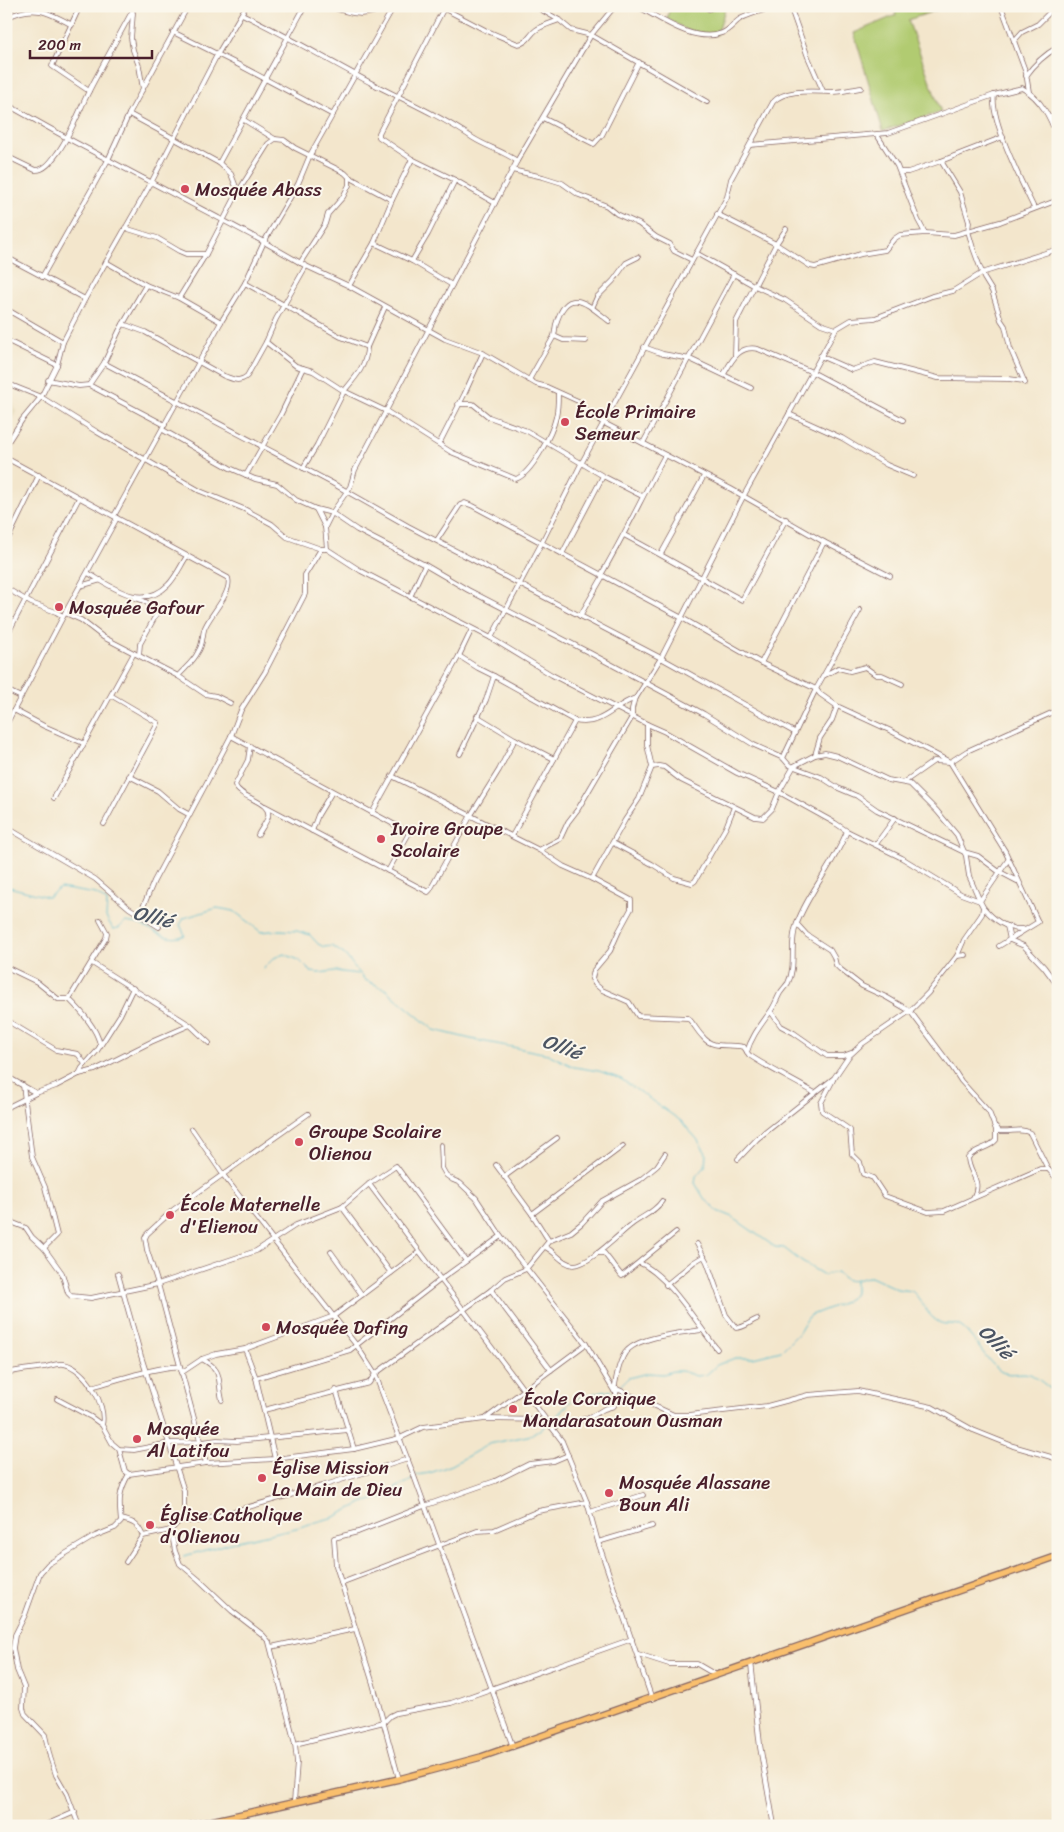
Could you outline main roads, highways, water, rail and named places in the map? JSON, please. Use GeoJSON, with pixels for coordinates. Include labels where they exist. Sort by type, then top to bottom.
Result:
{"type":"FeatureCollection","features":[{"type":"Feature","properties":{"kind":"main road"},"geometry":{"type":"LineString","coordinates":[[189,1826],[452,1766],[652,1699],[1058,1556]]}},
{"type":"Feature","properties":{"kind":"waterway","name":"Ollié"},"geometry":{"type":"LineString","coordinates":[[6,884],[9,887],[48,897],[60,888],[96,894],[107,902],[106,917],[113,929],[119,928],[125,922],[135,923],[168,937],[179,937],[185,935],[180,925],[184,918],[217,908],[234,911],[261,932],[297,931],[310,935],[318,944],[324,947],[332,946],[345,955],[365,980],[385,989],[434,1030],[548,1054],[574,1067],[599,1071],[621,1079],[681,1121],[697,1139],[706,1153],[705,1167],[696,1176],[695,1183],[704,1198],[717,1211],[732,1217],[775,1247],[784,1248],[802,1262],[824,1275],[837,1272],[850,1281],[871,1277],[897,1289],[912,1291],[930,1315],[937,1321],[944,1324],[954,1324],[965,1330],[1000,1371],[1007,1374],[1030,1374],[1058,1395]]}},
{"type":"Feature","properties":{"kind":"waterway"},"geometry":{"type":"LineString","coordinates":[[263,969],[274,958],[284,954],[299,960],[311,972],[335,971],[358,974]]}},
{"type":"Feature","properties":{"kind":"waterway"},"geometry":{"type":"LineString","coordinates":[[617,1389],[628,1378],[648,1373],[663,1374],[682,1371],[696,1376],[706,1375],[717,1365],[735,1358],[753,1358],[781,1351],[798,1334],[809,1316],[845,1302],[855,1293],[855,1281]]}},
{"type":"Feature","properties":{"kind":"waterway"},"geometry":{"type":"LineString","coordinates":[[551,1422],[573,1399],[603,1391],[611,1391]]}},
{"type":"Feature","properties":{"kind":"waterway"},"geometry":{"type":"LineString","coordinates":[[416,1475],[430,1473],[452,1465],[489,1444],[532,1435],[548,1424]]}},
{"type":"Feature","properties":{"kind":"waterway"},"geometry":{"type":"LineString","coordinates":[[184,1556],[334,1517],[362,1503],[387,1496],[413,1478]]}},
{"type":"Feature","properties":{"kind":"waterway"},"geometry":{"type":"LineString","coordinates":[[1052,1826],[1058,1820]]}},
{"type":"Feature","properties":{"kind":"place","name":"Mosquée Abass"},"geometry":{"type":"Point","coordinates":[185,189]}},
{"type":"Feature","properties":{"kind":"place","name":"École Primaire Semeur"},"geometry":{"type":"Point","coordinates":[565,422]}},
{"type":"Feature","properties":{"kind":"place","name":"Mosquée Gafour"},"geometry":{"type":"Point","coordinates":[59,607]}},
{"type":"Feature","properties":{"kind":"place","name":"Ivoire Groupe Scolaire"},"geometry":{"type":"Point","coordinates":[381,839]}},
{"type":"Feature","properties":{"kind":"place","name":"Groupe Scolaire Olienou"},"geometry":{"type":"Point","coordinates":[299,1142]}},
{"type":"Feature","properties":{"kind":"place","name":"École Maternelle d'Elienou"},"geometry":{"type":"Point","coordinates":[170,1215]}},
{"type":"Feature","properties":{"kind":"place","name":"Mosquée Dafing"},"geometry":{"type":"Point","coordinates":[266,1327]}},
{"type":"Feature","properties":{"kind":"place","name":"École Coranique Mandarasatoun Ousman"},"geometry":{"type":"Point","coordinates":[513,1409]}},
{"type":"Feature","properties":{"kind":"place","name":"Mosquée Al Latifou"},"geometry":{"type":"Point","coordinates":[137,1439]}},
{"type":"Feature","properties":{"kind":"place","name":"Église Mission La Main de Dieu"},"geometry":{"type":"Point","coordinates":[262,1478]}},
{"type":"Feature","properties":{"kind":"place","name":"Mosquée Alassane Boun Ali"},"geometry":{"type":"Point","coordinates":[609,1493]}},
{"type":"Feature","properties":{"kind":"place","name":"Église Catholique d'Olienou"},"geometry":{"type":"Point","coordinates":[150,1525]}}]}
